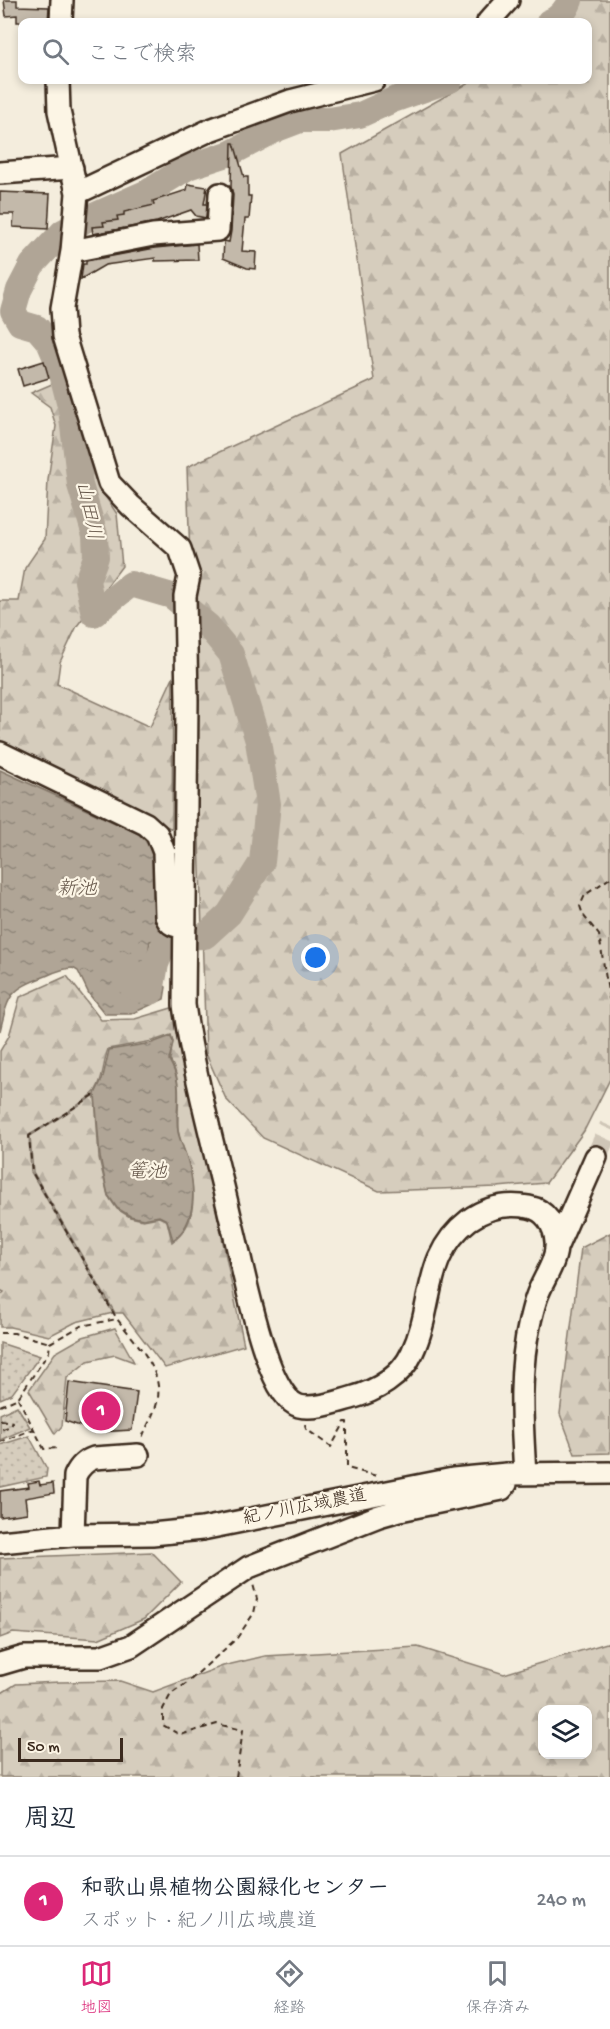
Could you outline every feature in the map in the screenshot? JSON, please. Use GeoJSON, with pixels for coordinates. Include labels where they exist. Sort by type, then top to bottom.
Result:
{"type":"FeatureCollection","features":[{"type":"Feature","properties":{"kind":"street"},"geometry":{"type":"LineString","coordinates":[[61,18],[62,0]]}},
{"type":"Feature","properties":{"kind":"street"},"geometry":{"type":"LineString","coordinates":[[492,18],[508,0]]}},
{"type":"Feature","properties":{"kind":"street"},"geometry":{"type":"LineString","coordinates":[[58,84],[58,111],[77,193],[72,251],[62,308],[64,336],[109,483],[131,507],[180,549],[189,576],[185,596],[188,701],[183,990],[191,1047],[218,1167],[266,1355],[285,1396],[290,1402],[303,1407],[366,1394],[387,1382],[398,1373],[412,1354],[437,1261],[447,1241],[462,1226],[482,1212],[502,1206],[544,1206],[571,1199],[583,1187]]}},
{"type":"Feature","properties":{"kind":"street"},"geometry":{"type":"LineString","coordinates":[[77,193],[210,130],[290,101],[358,84]]}},
{"type":"Feature","properties":{"kind":"street"},"geometry":{"type":"LineString","coordinates":[[0,173],[72,168]]}},
{"type":"Feature","properties":{"kind":"street"},"geometry":{"type":"LineString","coordinates":[[72,251],[153,235],[218,230],[220,194]]}},
{"type":"Feature","properties":{"kind":"street"},"geometry":{"type":"LineString","coordinates":[[0,753],[146,824],[158,834],[165,852],[166,916],[172,926],[185,927]]}},
{"type":"Feature","properties":{"kind":"street"},"geometry":{"type":"LineString","coordinates":[[0,1664],[24,1658],[100,1657],[131,1646],[249,1567],[389,1513],[502,1489],[516,1474],[524,1352],[537,1296],[596,1157]]}},
{"type":"Feature","properties":{"kind":"street"},"geometry":{"type":"LineString","coordinates":[[523,1206],[534,1208],[546,1215],[554,1232],[556,1249]]}},
{"type":"Feature","properties":{"kind":"street"},"geometry":{"type":"LineString","coordinates":[[73,1535],[75,1476],[78,1469],[94,1458],[139,1449]]}},
{"type":"Feature","properties":{"kind":"street","name":"紀ノ川広域農道"},"geometry":{"type":"LineString","coordinates":[[0,1542],[73,1535],[152,1534],[202,1529],[434,1482],[516,1474],[610,1473]]}},
{"type":"Feature","properties":{"kind":"path"},"geometry":{"type":"LineString","coordinates":[[610,878],[585,895],[580,906],[583,915],[599,935],[610,1004]]}},
{"type":"Feature","properties":{"kind":"path"},"geometry":{"type":"LineString","coordinates":[[94,1095],[29,1136],[32,1172],[117,1319],[150,1362],[158,1381],[158,1399],[139,1449]]}},
{"type":"Feature","properties":{"kind":"path"},"geometry":{"type":"LineString","coordinates":[[0,1333],[14,1333],[50,1342],[81,1326],[117,1319]]}},
{"type":"Feature","properties":{"kind":"path"},"geometry":{"type":"LineString","coordinates":[[0,1406],[18,1398],[50,1352],[50,1342]]}},
{"type":"Feature","properties":{"kind":"path"},"geometry":{"type":"LineString","coordinates":[[18,1398],[44,1449],[59,1448]]}},
{"type":"Feature","properties":{"kind":"path"},"geometry":{"type":"LineString","coordinates":[[0,1420],[13,1422],[11,1426],[0,1430]]}},
{"type":"Feature","properties":{"kind":"path"},"geometry":{"type":"LineString","coordinates":[[304,1421],[306,1429],[331,1447],[347,1422],[346,1468],[383,1477]]}},
{"type":"Feature","properties":{"kind":"path"},"geometry":{"type":"LineString","coordinates":[[0,1443],[34,1429]]}},
{"type":"Feature","properties":{"kind":"path"},"geometry":{"type":"LineString","coordinates":[[236,1777],[243,1730],[217,1724],[180,1735],[163,1725],[163,1709],[171,1694],[187,1683],[237,1638],[254,1613],[257,1599],[249,1567]]}},
{"type":"Feature","properties":{"kind":"green space"},"geometry":{"type":"Polygon","coordinates":[[[579,0],[610,0],[610,1079],[584,1131],[546,1183],[379,1191],[263,1138],[226,1099],[206,1054],[187,467],[374,380],[342,154],[467,84],[592,84],[592,18],[574,18],[579,0]]]}},
{"type":"Feature","properties":{"kind":"green space"},"geometry":{"type":"Polygon","coordinates":[[[65,367],[101,490],[117,514],[122,566],[77,626],[60,662],[57,684],[150,727],[173,677],[172,829],[0,741],[0,601],[19,601],[25,568],[45,539],[48,480],[56,426],[50,407],[31,393],[52,384],[53,369],[65,367]]]}},
{"type":"Feature","properties":{"kind":"green space"},"geometry":{"type":"Polygon","coordinates":[[[67,976],[101,1020],[135,1019],[175,1007],[244,1345],[165,1368],[123,1313],[115,1313],[33,1172],[30,1136],[95,1095],[99,1158],[108,1196],[117,1209],[130,1217],[143,1220],[159,1217],[167,1221],[172,1242],[181,1234],[191,1215],[193,1193],[190,1171],[178,1128],[179,1093],[177,1077],[170,1060],[173,1041],[171,1035],[153,1041],[108,1049],[101,1080],[96,1090],[85,1100],[29,1135],[31,1172],[113,1313],[76,1322],[49,1336],[10,1327],[0,1327],[0,1296],[4,1292],[0,1290],[0,1051],[9,1036],[20,997],[67,976]]]}},
{"type":"Feature","properties":{"kind":"green space"},"geometry":{"type":"Polygon","coordinates":[[[610,1233],[610,1453],[575,1454],[560,1414],[581,1248],[610,1233]]]}},
{"type":"Feature","properties":{"kind":"green space"},"geometry":{"type":"Polygon","coordinates":[[[115,1328],[134,1362],[115,1355],[88,1361],[67,1378],[62,1426],[55,1434],[29,1390],[55,1353],[83,1337],[115,1328]]]}},
{"type":"Feature","properties":{"kind":"green space"},"geometry":{"type":"Polygon","coordinates":[[[0,1343],[40,1356],[12,1394],[0,1399],[0,1343]]]}},
{"type":"Feature","properties":{"kind":"green space"},"geometry":{"type":"Polygon","coordinates":[[[17,1406],[30,1427],[0,1440],[0,1414],[17,1406]]]}},
{"type":"Feature","properties":{"kind":"green space"},"geometry":{"type":"Polygon","coordinates":[[[29,1436],[47,1469],[46,1477],[0,1487],[0,1445],[29,1436]]]}},
{"type":"Feature","properties":{"kind":"green space"},"geometry":{"type":"Polygon","coordinates":[[[152,1552],[181,1582],[144,1619],[98,1639],[13,1633],[0,1638],[0,1558],[152,1552]]]}},
{"type":"Feature","properties":{"kind":"green space"},"geometry":{"type":"Polygon","coordinates":[[[610,1642],[610,1777],[0,1777],[0,1694],[16,1684],[120,1681],[153,1692],[223,1666],[265,1656],[418,1647],[504,1674],[610,1642]]]}},
{"type":"Feature","properties":{"kind":"water","name":"新池"},"geometry":{"type":"Polygon","coordinates":[[[0,770],[137,833],[145,840],[155,857],[158,931],[155,940],[150,941],[144,980],[146,984],[162,984],[166,987],[164,999],[131,1014],[105,1014],[89,994],[78,971],[73,968],[66,969],[24,985],[12,995],[0,1031],[0,770]]]}},
{"type":"Feature","properties":{"kind":"water","name":"篭池"},"geometry":{"type":"Polygon","coordinates":[[[171,1036],[173,1042],[169,1060],[178,1087],[178,1132],[190,1168],[193,1191],[191,1213],[187,1223],[173,1240],[167,1220],[159,1216],[143,1219],[130,1216],[117,1208],[108,1195],[100,1157],[95,1094],[103,1077],[109,1050],[152,1043],[171,1036]]]}},
{"type":"Feature","properties":{"kind":"building"},"geometry":{"type":"Polygon","coordinates":[[[4,0],[17,0],[17,6],[49,7],[48,18],[18,18],[17,22],[17,15],[6,16],[4,0]]]}},
{"type":"Feature","properties":{"kind":"building"},"geometry":{"type":"Polygon","coordinates":[[[232,143],[234,143],[244,177],[248,177],[248,196],[251,196],[249,219],[245,219],[242,251],[256,252],[255,269],[223,258],[224,241],[229,242],[231,231],[232,143]]]}},
{"type":"Feature","properties":{"kind":"building"},"geometry":{"type":"Polygon","coordinates":[[[188,184],[207,187],[204,204],[207,204],[206,218],[196,216],[191,210],[157,222],[93,234],[92,227],[104,226],[103,222],[118,220],[117,216],[124,215],[124,212],[154,205],[153,201],[187,190],[188,184]]]}},
{"type":"Feature","properties":{"kind":"building"},"geometry":{"type":"Polygon","coordinates":[[[0,192],[50,194],[48,229],[13,227],[14,214],[0,214],[0,192]]]}},
{"type":"Feature","properties":{"kind":"building"},"geometry":{"type":"Polygon","coordinates":[[[197,244],[198,260],[155,261],[155,258],[105,265],[81,279],[83,264],[86,264],[86,261],[155,248],[197,244]]]}},
{"type":"Feature","properties":{"kind":"building"},"geometry":{"type":"Polygon","coordinates":[[[44,361],[49,378],[23,386],[18,369],[44,361]]]}},
{"type":"Feature","properties":{"kind":"building"},"geometry":{"type":"Polygon","coordinates":[[[69,1382],[137,1392],[132,1430],[98,1432],[65,1421],[69,1382]]]}},
{"type":"Feature","properties":{"kind":"building"},"geometry":{"type":"Polygon","coordinates":[[[39,1481],[40,1485],[53,1483],[54,1493],[25,1498],[27,1513],[0,1517],[0,1491],[29,1487],[28,1483],[39,1481]]]}},
{"type":"Feature","properties":{"kind":"waterway","name":"山田川"},"geometry":{"type":"LineString","coordinates":[[556,18],[567,8],[570,0]]}},
{"type":"Feature","properties":{"kind":"waterway","name":"山田川"},"geometry":{"type":"LineString","coordinates":[[127,981],[136,988],[151,992],[156,964],[166,940],[176,937],[205,936],[229,914],[262,862],[268,804],[258,741],[231,654],[208,626],[172,596],[131,584],[94,614],[87,581],[96,557],[95,535],[80,485],[71,409],[61,370],[49,342],[37,328],[20,323],[13,311],[19,290],[32,265],[63,232],[148,192],[188,167],[231,153],[279,128],[300,120],[329,120],[360,115],[393,100],[439,84]]}},
{"type":"Feature","properties":{"kind":"waterway"},"geometry":{"type":"LineString","coordinates":[[16,301],[8,299],[18,272],[67,217]]}},
{"type":"Feature","properties":{"kind":"tunnel"},"geometry":{"type":"LineString","coordinates":[[596,1157],[610,1126]]}},
{"type":"Feature","properties":{"kind":"place","name":"和歌山県植物公園緑化センター"},"geometry":{"type":"Point","coordinates":[101,1411]}}]}
